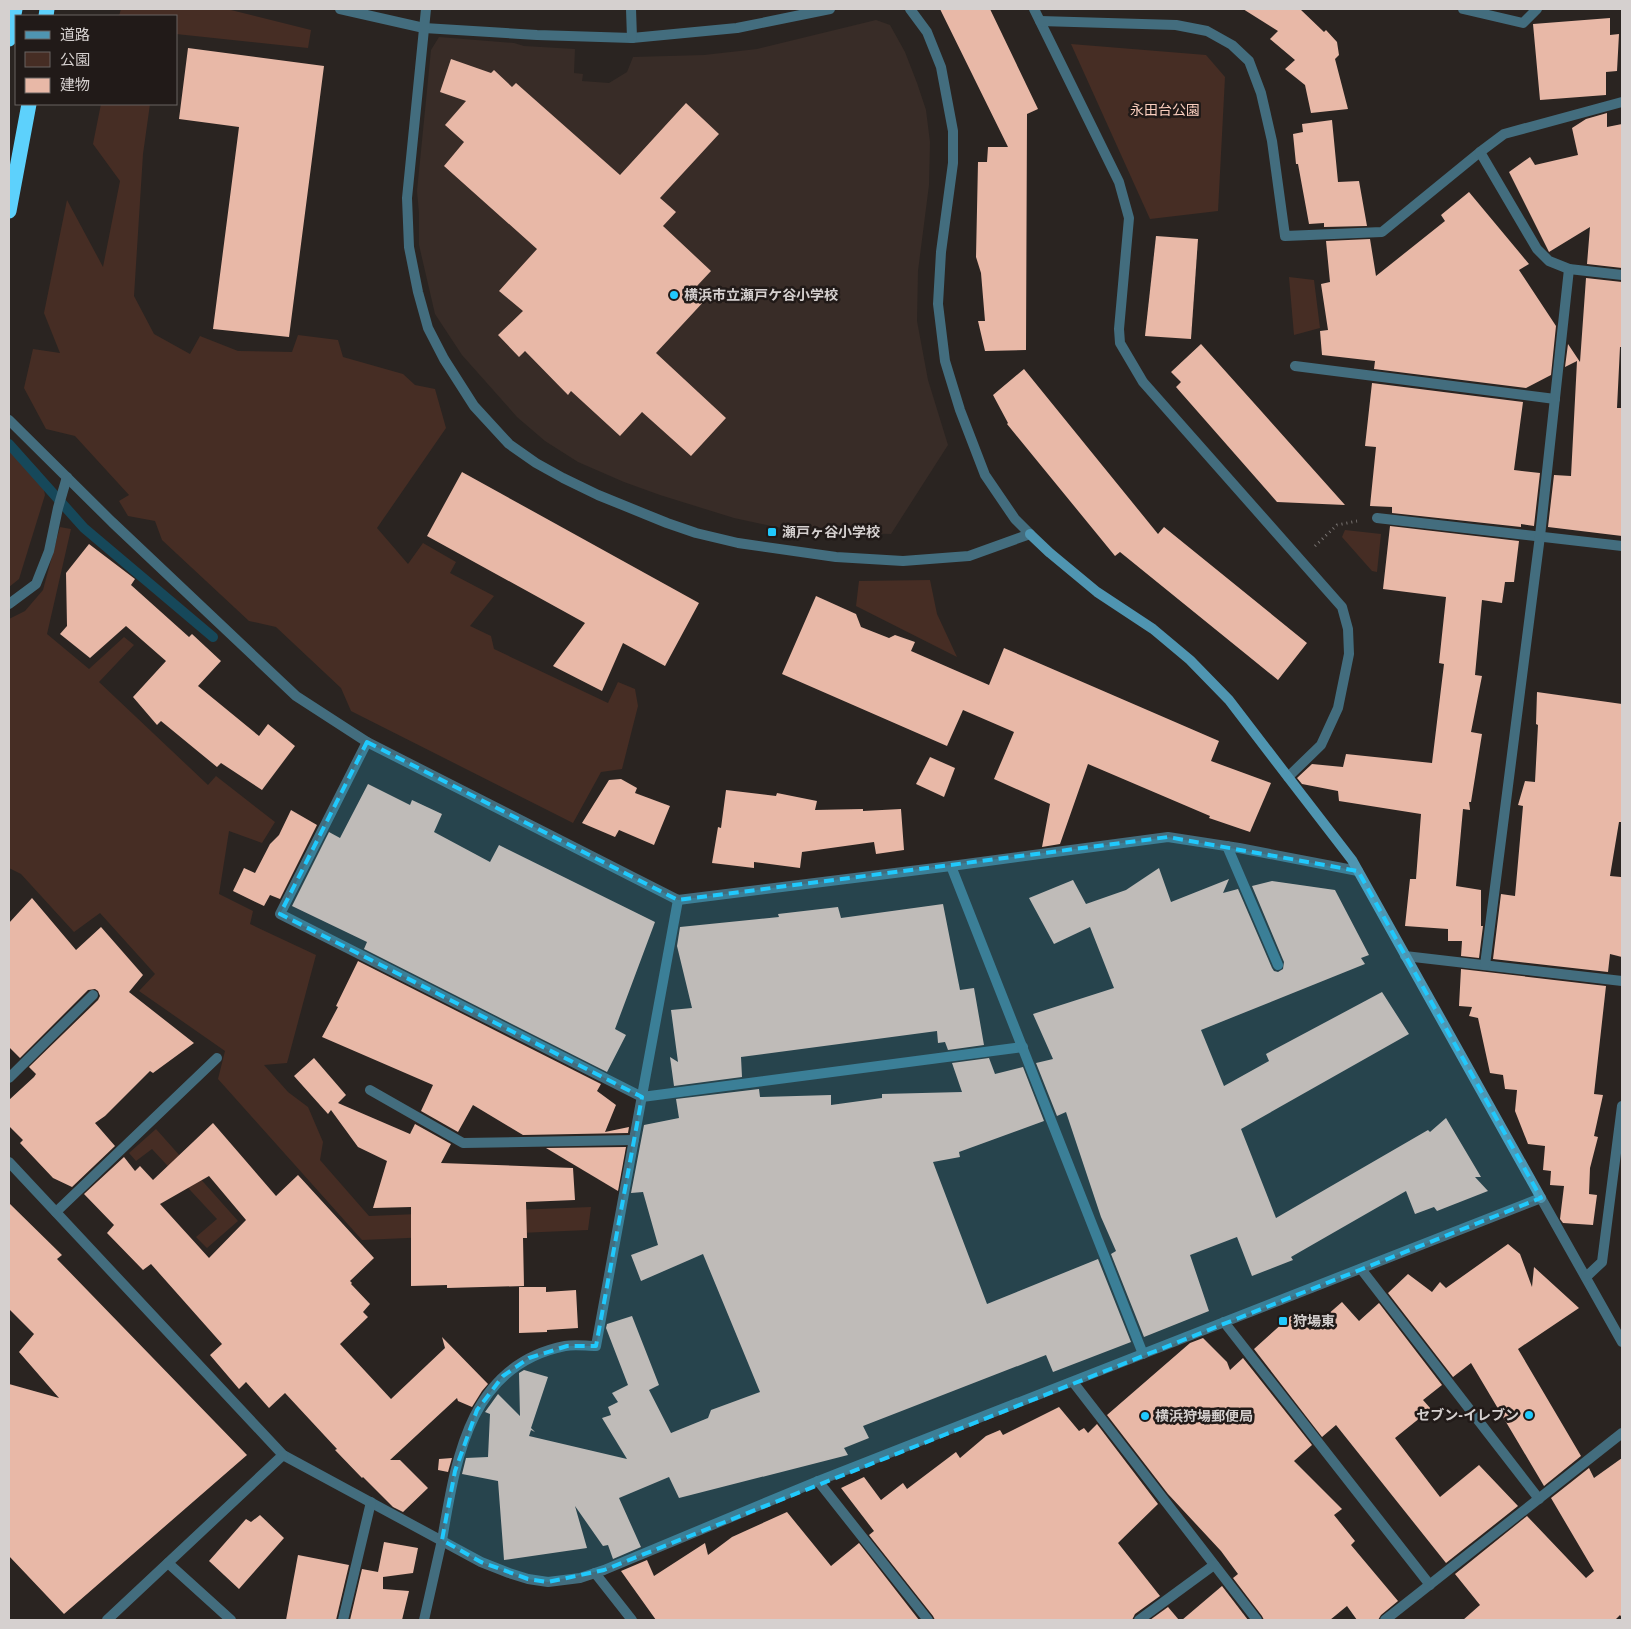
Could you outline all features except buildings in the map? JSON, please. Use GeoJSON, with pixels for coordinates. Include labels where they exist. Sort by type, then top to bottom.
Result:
{"type":"FeatureCollection","features":[{"type":"Feature","properties":{"kind":"highway"},"geometry":{"type":"LineString","coordinates":[[9,39],[15,9]]}},
{"type":"Feature","properties":{"kind":"highway"},"geometry":{"type":"LineString","coordinates":[[9,210],[29,105]]}},
{"type":"Feature","properties":{"kind":"street"},"geometry":{"type":"LineString","coordinates":[[340,9],[424,28],[537,35],[632,38],[737,28],[830,9]]}},
{"type":"Feature","properties":{"kind":"street"},"geometry":{"type":"LineString","coordinates":[[426,9],[407,198],[409,247],[418,292],[428,328],[444,359],[474,406],[509,444],[536,463],[598,495],[696,533],[738,543],[836,557],[903,561],[968,556],[1030,534]]}},
{"type":"Feature","properties":{"kind":"street"},"geometry":{"type":"LineString","coordinates":[[632,9],[632,38]]}},
{"type":"Feature","properties":{"kind":"street"},"geometry":{"type":"LineString","coordinates":[[910,9],[927,32],[941,67],[954,131],[953,163],[941,252],[938,304],[945,361],[960,410],[985,475],[1015,519],[1050,554],[1097,592],[1153,628],[1190,660],[1229,700],[1352,860],[1622,1342]]}},
{"type":"Feature","properties":{"kind":"street"},"geometry":{"type":"LineString","coordinates":[[1034,9],[1119,182],[1129,218],[1120,343],[1143,382],[1342,607],[1348,629],[1349,654],[1338,708],[1321,744],[1288,777]]}},
{"type":"Feature","properties":{"kind":"street"},"geometry":{"type":"LineString","coordinates":[[1464,9],[1523,23],[1537,9]]}},
{"type":"Feature","properties":{"kind":"street"},"geometry":{"type":"LineString","coordinates":[[1040,21],[1176,25],[1207,31],[1232,44],[1249,62],[1262,93],[1272,140],[1286,236],[1382,232],[1504,134],[1622,102]]}},
{"type":"Feature","properties":{"kind":"street"},"geometry":{"type":"LineString","coordinates":[[1480,152],[1537,249],[1549,261],[1569,269],[1622,275]]}},
{"type":"Feature","properties":{"kind":"street"},"geometry":{"type":"LineString","coordinates":[[1485,965],[1540,536],[1569,269]]}},
{"type":"Feature","properties":{"kind":"street"},"geometry":{"type":"LineString","coordinates":[[1295,366],[1555,399]]}},
{"type":"Feature","properties":{"kind":"street"},"geometry":{"type":"LineString","coordinates":[[9,420],[112,522],[296,696],[367,742],[678,900],[1168,837],[1227,846],[1358,872]]}},
{"type":"Feature","properties":{"kind":"street"},"geometry":{"type":"LineString","coordinates":[[9,604],[36,584],[49,551],[67,477]]}},
{"type":"Feature","properties":{"kind":"street"},"geometry":{"type":"LineString","coordinates":[[1377,518],[1622,546]]}},
{"type":"Feature","properties":{"kind":"street"},"geometry":{"type":"LineString","coordinates":[[367,742],[280,914],[642,1098],[1023,1047]]}},
{"type":"Feature","properties":{"kind":"street"},"geometry":{"type":"LineString","coordinates":[[1227,846],[1278,964]]}},
{"type":"Feature","properties":{"kind":"street"},"geometry":{"type":"LineString","coordinates":[[951,866],[1143,1354]]}},
{"type":"Feature","properties":{"kind":"street"},"geometry":{"type":"LineString","coordinates":[[424,1620],[461,1446],[476,1410],[503,1376],[529,1358],[566,1346],[596,1346],[678,900]]}},
{"type":"Feature","properties":{"kind":"street"},"geometry":{"type":"LineString","coordinates":[[1405,956],[1622,982]]}},
{"type":"Feature","properties":{"kind":"street"},"geometry":{"type":"LineString","coordinates":[[9,1078],[93,995]]}},
{"type":"Feature","properties":{"kind":"street"},"geometry":{"type":"LineString","coordinates":[[56,1212],[217,1058]]}},
{"type":"Feature","properties":{"kind":"street"},"geometry":{"type":"LineString","coordinates":[[370,1090],[463,1142],[634,1140]]}},
{"type":"Feature","properties":{"kind":"street"},"geometry":{"type":"LineString","coordinates":[[1586,1277],[1602,1262],[1622,1106]]}},
{"type":"Feature","properties":{"kind":"street"},"geometry":{"type":"LineString","coordinates":[[9,1162],[283,1455],[481,1562],[528,1579],[548,1582],[580,1578],[595,1573],[818,1481],[1541,1198]]}},
{"type":"Feature","properties":{"kind":"street"},"geometry":{"type":"LineString","coordinates":[[1361,1269],[1539,1500]]}},
{"type":"Feature","properties":{"kind":"street"},"geometry":{"type":"LineString","coordinates":[[1224,1322],[1430,1585]]}},
{"type":"Feature","properties":{"kind":"street"},"geometry":{"type":"LineString","coordinates":[[1073,1382],[1257,1620]]}},
{"type":"Feature","properties":{"kind":"street"},"geometry":{"type":"LineString","coordinates":[[1385,1620],[1622,1433]]}},
{"type":"Feature","properties":{"kind":"street"},"geometry":{"type":"LineString","coordinates":[[106,1620],[283,1455]]}},
{"type":"Feature","properties":{"kind":"street"},"geometry":{"type":"LineString","coordinates":[[818,1481],[928,1620]]}},
{"type":"Feature","properties":{"kind":"street"},"geometry":{"type":"LineString","coordinates":[[343,1620],[371,1502]]}},
{"type":"Feature","properties":{"kind":"street"},"geometry":{"type":"LineString","coordinates":[[168,1563],[231,1620]]}},
{"type":"Feature","properties":{"kind":"street"},"geometry":{"type":"LineString","coordinates":[[1139,1620],[1214,1565]]}},
{"type":"Feature","properties":{"kind":"street"},"geometry":{"type":"LineString","coordinates":[[595,1573],[632,1620]]}},
{"type":"Feature","properties":{"kind":"path"},"geometry":{"type":"LineString","coordinates":[[1316,546],[1337,525],[1377,518]]}},
{"type":"Feature","properties":{"kind":"highlighted area"},"geometry":{"type":"Polygon","coordinates":[[[367,742],[678,900],[1168,837],[1358,871],[1541,1198],[604,1570],[548,1582],[528,1579],[481,1562],[442,1540],[455,1471],[477,1410],[503,1376],[529,1358],[567,1346],[596,1346],[642,1097],[280,914],[367,742]]]}},
{"type":"Feature","properties":{"kind":"shaded area","name":"横浜市立瀬戸ケ谷小学校"},"geometry":{"type":"Polygon","coordinates":[[[876,20],[890,25],[905,52],[926,110],[930,142],[929,185],[918,271],[917,321],[928,380],[948,445],[891,534],[824,532],[781,528],[734,518],[624,482],[578,462],[545,441],[517,417],[462,355],[435,314],[419,245],[417,191],[431,50],[439,37],[575,49],[574,73],[583,74],[582,81],[609,83],[627,72],[633,57],[704,55],[757,49],[876,20]]]}},
{"type":"Feature","properties":{"kind":"green space"},"geometry":{"type":"Polygon","coordinates":[[[121,9],[227,9],[311,30],[308,48],[178,34],[178,15],[119,15],[121,9]]]}},
{"type":"Feature","properties":{"kind":"green space","name":"永田台公園"},"geometry":{"type":"Polygon","coordinates":[[[1071,44],[1206,55],[1225,77],[1218,211],[1150,219],[1071,44]]]}},
{"type":"Feature","properties":{"kind":"green space"},"geometry":{"type":"Polygon","coordinates":[[[101,105],[150,105],[143,154],[134,296],[154,334],[190,354],[200,336],[238,351],[292,352],[298,335],[338,340],[343,357],[403,374],[415,385],[435,389],[446,428],[377,528],[408,564],[423,543],[456,562],[450,573],[494,596],[470,626],[491,636],[494,649],[608,703],[618,682],[635,689],[638,706],[622,769],[601,772],[573,823],[351,711],[341,688],[276,627],[249,621],[162,540],[155,521],[128,516],[119,501],[129,495],[75,436],[46,429],[24,388],[33,349],[60,353],[44,313],[67,200],[103,267],[120,181],[93,144],[101,105]]]}},
{"type":"Feature","properties":{"kind":"green space"},"geometry":{"type":"Polygon","coordinates":[[[1289,277],[1314,280],[1320,328],[1294,335],[1289,277]]]}},
{"type":"Feature","properties":{"kind":"green space"},"geometry":{"type":"Polygon","coordinates":[[[10,442],[40,471],[45,495],[19,579],[9,587],[9,451],[10,442]]]}},
{"type":"Feature","properties":{"kind":"green space"},"geometry":{"type":"Polygon","coordinates":[[[60,527],[71,529],[47,634],[89,669],[124,637],[134,645],[99,682],[208,785],[216,776],[275,822],[262,843],[229,831],[219,894],[253,911],[250,924],[316,955],[287,1063],[264,1065],[288,1092],[308,1107],[323,1142],[320,1160],[369,1216],[591,1207],[588,1230],[362,1240],[218,1079],[225,1051],[139,991],[155,974],[100,913],[74,932],[21,874],[9,868],[9,619],[25,611],[43,590],[60,527]]]}},
{"type":"Feature","properties":{"kind":"green space"},"geometry":{"type":"Polygon","coordinates":[[[1345,530],[1381,534],[1377,572],[1372,571],[1342,537],[1345,530]]]}},
{"type":"Feature","properties":{"kind":"green space"},"geometry":{"type":"Polygon","coordinates":[[[930,580],[937,614],[957,657],[856,606],[859,581],[930,580]]]}},
{"type":"Feature","properties":{"kind":"green space"},"geometry":{"type":"Polygon","coordinates":[[[156,1129],[238,1221],[207,1248],[196,1237],[217,1219],[152,1149],[136,1161],[129,1153],[156,1129]]]}},
{"type":"Feature","properties":{"kind":"waterway"},"geometry":{"type":"LineString","coordinates":[[9,444],[84,528],[213,637]]}},
{"type":"Feature","properties":{"kind":"place","name":"横浜市立瀬戸ケ谷小学校"},"geometry":{"type":"Point","coordinates":[674,295]}},
{"type":"Feature","properties":{"kind":"place","name":"瀬戸ヶ谷小学校"},"geometry":{"type":"Point","coordinates":[772,532]}},
{"type":"Feature","properties":{"kind":"place","name":"狩場東"},"geometry":{"type":"Point","coordinates":[1283,1321]}},
{"type":"Feature","properties":{"kind":"place","name":"セブン-イレブン"},"geometry":{"type":"Point","coordinates":[1529,1415]}},
{"type":"Feature","properties":{"kind":"place","name":"横浜狩場郵便局"},"geometry":{"type":"Point","coordinates":[1145,1416]}}]}
